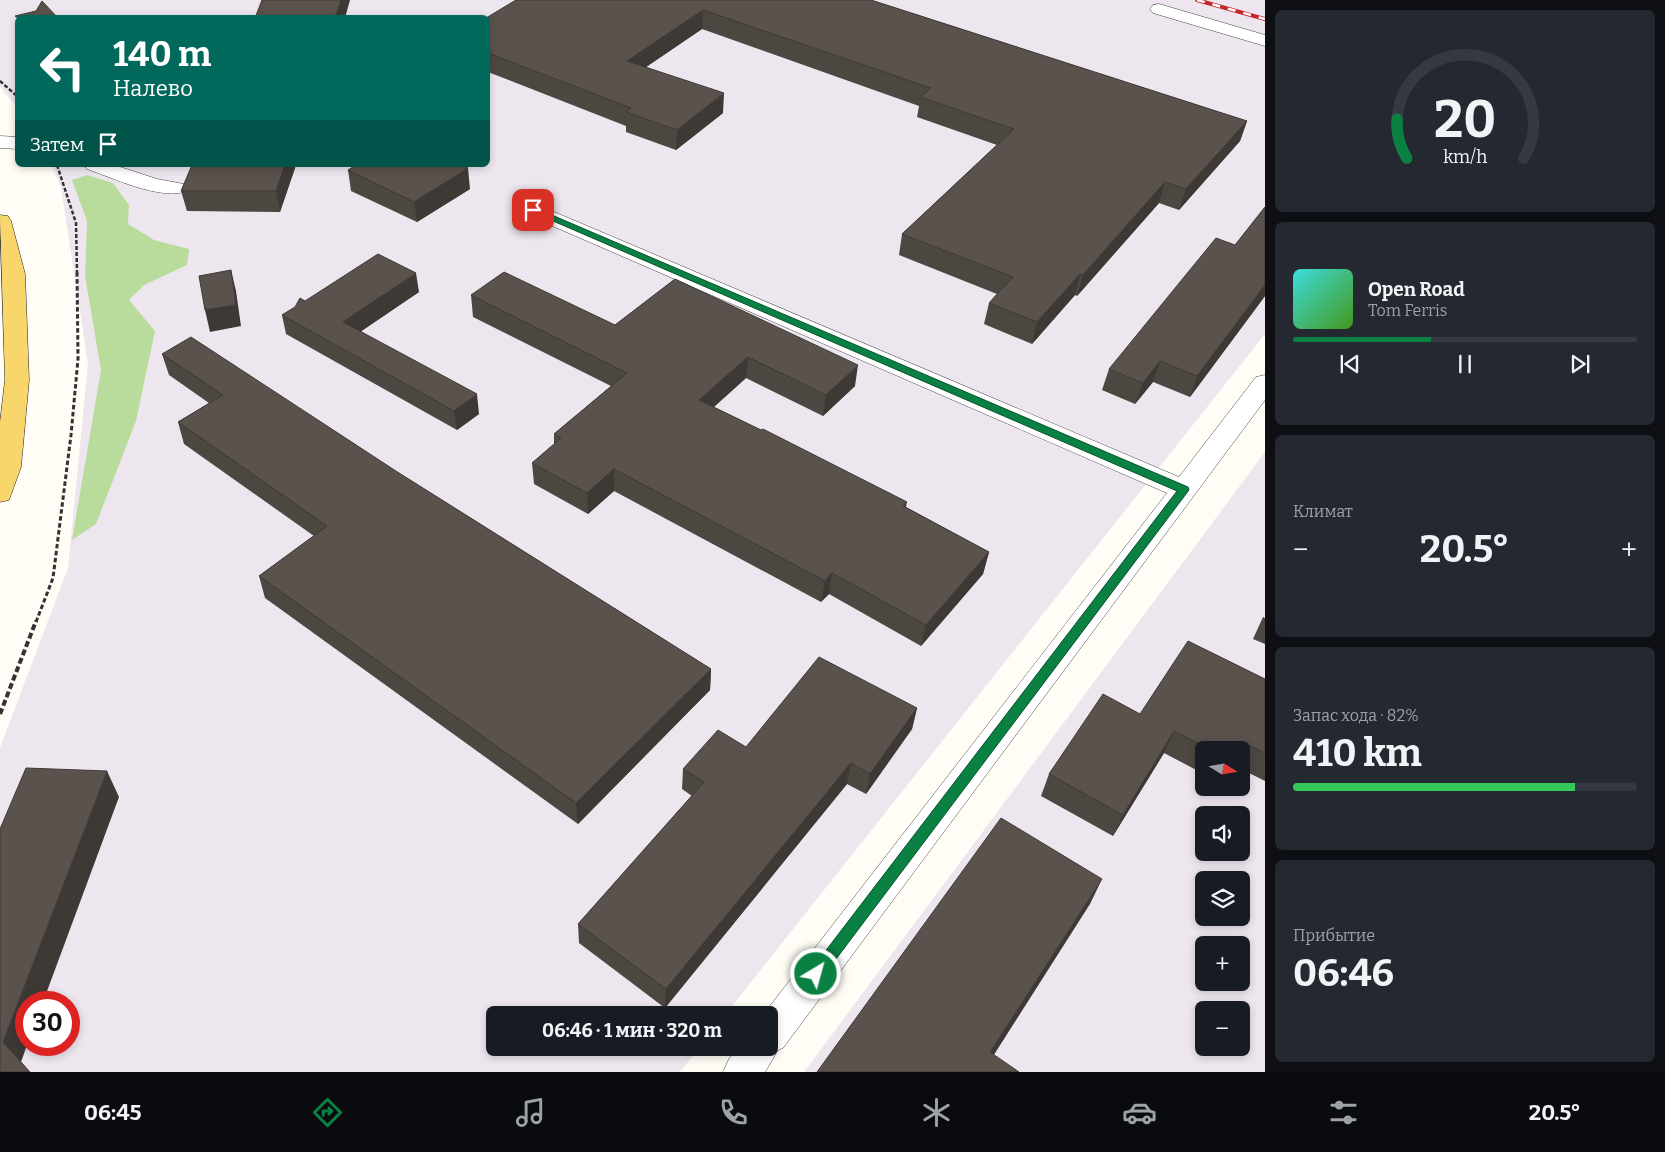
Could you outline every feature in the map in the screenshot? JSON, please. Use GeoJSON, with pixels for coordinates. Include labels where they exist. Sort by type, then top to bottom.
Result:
{"type":"FeatureCollection","features":[{"type":"Feature","properties":{"kind":"main road"},"geometry":{"type":"LineString","coordinates":[[0,221],[14,274],[17,380],[8,467],[0,493]]}},
{"type":"Feature","properties":{"kind":"street"},"geometry":{"type":"LineString","coordinates":[[1159,9],[1265,41]]}},
{"type":"Feature","properties":{"kind":"street"},"geometry":{"type":"LineString","coordinates":[[0,142],[15,143]]}},
{"type":"Feature","properties":{"kind":"street"},"geometry":{"type":"LineString","coordinates":[[100,167],[154,185],[177,188]]}},
{"type":"Feature","properties":{"kind":"street"},"geometry":{"type":"LineString","coordinates":[[533,210],[1184,490]]}},
{"type":"Feature","properties":{"kind":"street"},"geometry":{"type":"LineString","coordinates":[[778,1024],[1265,382]]}},
{"type":"Feature","properties":{"kind":"street"},"geometry":{"type":"LineString","coordinates":[[742,1072],[754,1056]]}},
{"type":"Feature","properties":{"kind":"path"},"geometry":{"type":"LineString","coordinates":[[0,81],[15,95]]}},
{"type":"Feature","properties":{"kind":"path"},"geometry":{"type":"LineString","coordinates":[[0,714],[53,578],[71,435],[78,359],[76,223],[58,167]]}},
{"type":"Feature","properties":{"kind":"shaded area"},"geometry":{"type":"Polygon","coordinates":[[[0,0],[1265,0],[1265,334],[732,1006],[486,1006],[486,1056],[693,1056],[680,1072],[0,1072],[0,748],[68,568],[88,364],[61,187],[52,167],[490,167],[490,15],[15,15],[15,105],[0,87],[0,0]]]}},
{"type":"Feature","properties":{"kind":"shaded area"},"geometry":{"type":"Polygon","coordinates":[[[1265,452],[1265,1072],[804,1072],[1265,452]]]}},
{"type":"Feature","properties":{"kind":"green space"},"geometry":{"type":"Polygon","coordinates":[[[87,175],[113,183],[129,205],[128,224],[154,240],[189,249],[187,265],[144,285],[129,300],[155,331],[136,421],[96,524],[72,540],[101,370],[85,276],[87,221],[72,180],[87,175]]]}},
{"type":"Feature","properties":{"kind":"building"},"geometry":{"type":"Polygon","coordinates":[[[262,0],[341,0],[336,15],[256,15],[262,0]]]}},
{"type":"Feature","properties":{"kind":"building"},"geometry":{"type":"Polygon","coordinates":[[[516,0],[871,0],[1247,121],[1186,189],[1165,182],[1083,275],[1080,274],[1037,322],[989,303],[1013,277],[902,234],[1014,129],[920,97],[931,88],[703,10],[627,61],[724,93],[677,130],[626,112],[631,108],[490,54],[490,16],[516,0]]]}},
{"type":"Feature","properties":{"kind":"building"},"geometry":{"type":"Polygon","coordinates":[[[42,1],[55,15],[19,15],[36,11],[42,1]]]}},
{"type":"Feature","properties":{"kind":"building"},"geometry":{"type":"Polygon","coordinates":[[[191,167],[284,167],[276,191],[181,191],[191,167]]]}},
{"type":"Feature","properties":{"kind":"building"},"geometry":{"type":"Polygon","coordinates":[[[353,167],[468,168],[414,202],[348,170],[353,167]]]}},
{"type":"Feature","properties":{"kind":"building"},"geometry":{"type":"Polygon","coordinates":[[[1265,207],[1265,285],[1197,376],[1160,361],[1143,383],[1109,369],[1216,238],[1235,245],[1265,207]]]}},
{"type":"Feature","properties":{"kind":"building"},"geometry":{"type":"Polygon","coordinates":[[[378,254],[416,273],[343,322],[477,394],[454,411],[282,315],[295,307],[300,298],[305,301],[378,254]]]}},
{"type":"Feature","properties":{"kind":"building"},"geometry":{"type":"Polygon","coordinates":[[[231,270],[236,305],[205,310],[199,276],[231,270]]]}},
{"type":"Feature","properties":{"kind":"building"},"geometry":{"type":"Polygon","coordinates":[[[504,272],[615,325],[675,279],[858,365],[826,395],[748,357],[699,400],[761,430],[763,429],[907,502],[903,506],[989,552],[926,625],[832,573],[825,581],[614,469],[587,493],[532,463],[561,438],[554,434],[627,373],[471,295],[504,272]]]}},
{"type":"Feature","properties":{"kind":"building"},"geometry":{"type":"Polygon","coordinates":[[[191,337],[399,473],[711,669],[576,803],[259,576],[327,526],[178,422],[223,395],[162,354],[191,337]]]}},
{"type":"Feature","properties":{"kind":"building"},"geometry":{"type":"Polygon","coordinates":[[[1188,641],[1265,679],[1265,753],[1250,746],[1250,741],[1195,742],[1174,731],[1123,815],[1049,774],[1103,694],[1140,714],[1188,641]]]}},
{"type":"Feature","properties":{"kind":"building"},"geometry":{"type":"Polygon","coordinates":[[[819,657],[917,708],[870,774],[851,763],[666,989],[578,924],[704,782],[683,769],[718,730],[746,747],[819,657]]]}},
{"type":"Feature","properties":{"kind":"building"},"geometry":{"type":"Polygon","coordinates":[[[26,768],[107,771],[23,991],[15,991],[15,1011],[3,1042],[30,1072],[0,1072],[0,829],[26,768]]]}},
{"type":"Feature","properties":{"kind":"building"},"geometry":{"type":"Polygon","coordinates":[[[1001,818],[1102,879],[990,1052],[1019,1072],[817,1072],[1001,818]]]}},
{"type":"Feature","properties":{"kind":"railway"},"geometry":{"type":"LineString","coordinates":[[1197,0],[1265,19]]}},
{"type":"Feature","properties":{"kind":"route"},"geometry":{"type":"LineString","coordinates":[[533,210],[1184,490],[816,974]]}}]}
